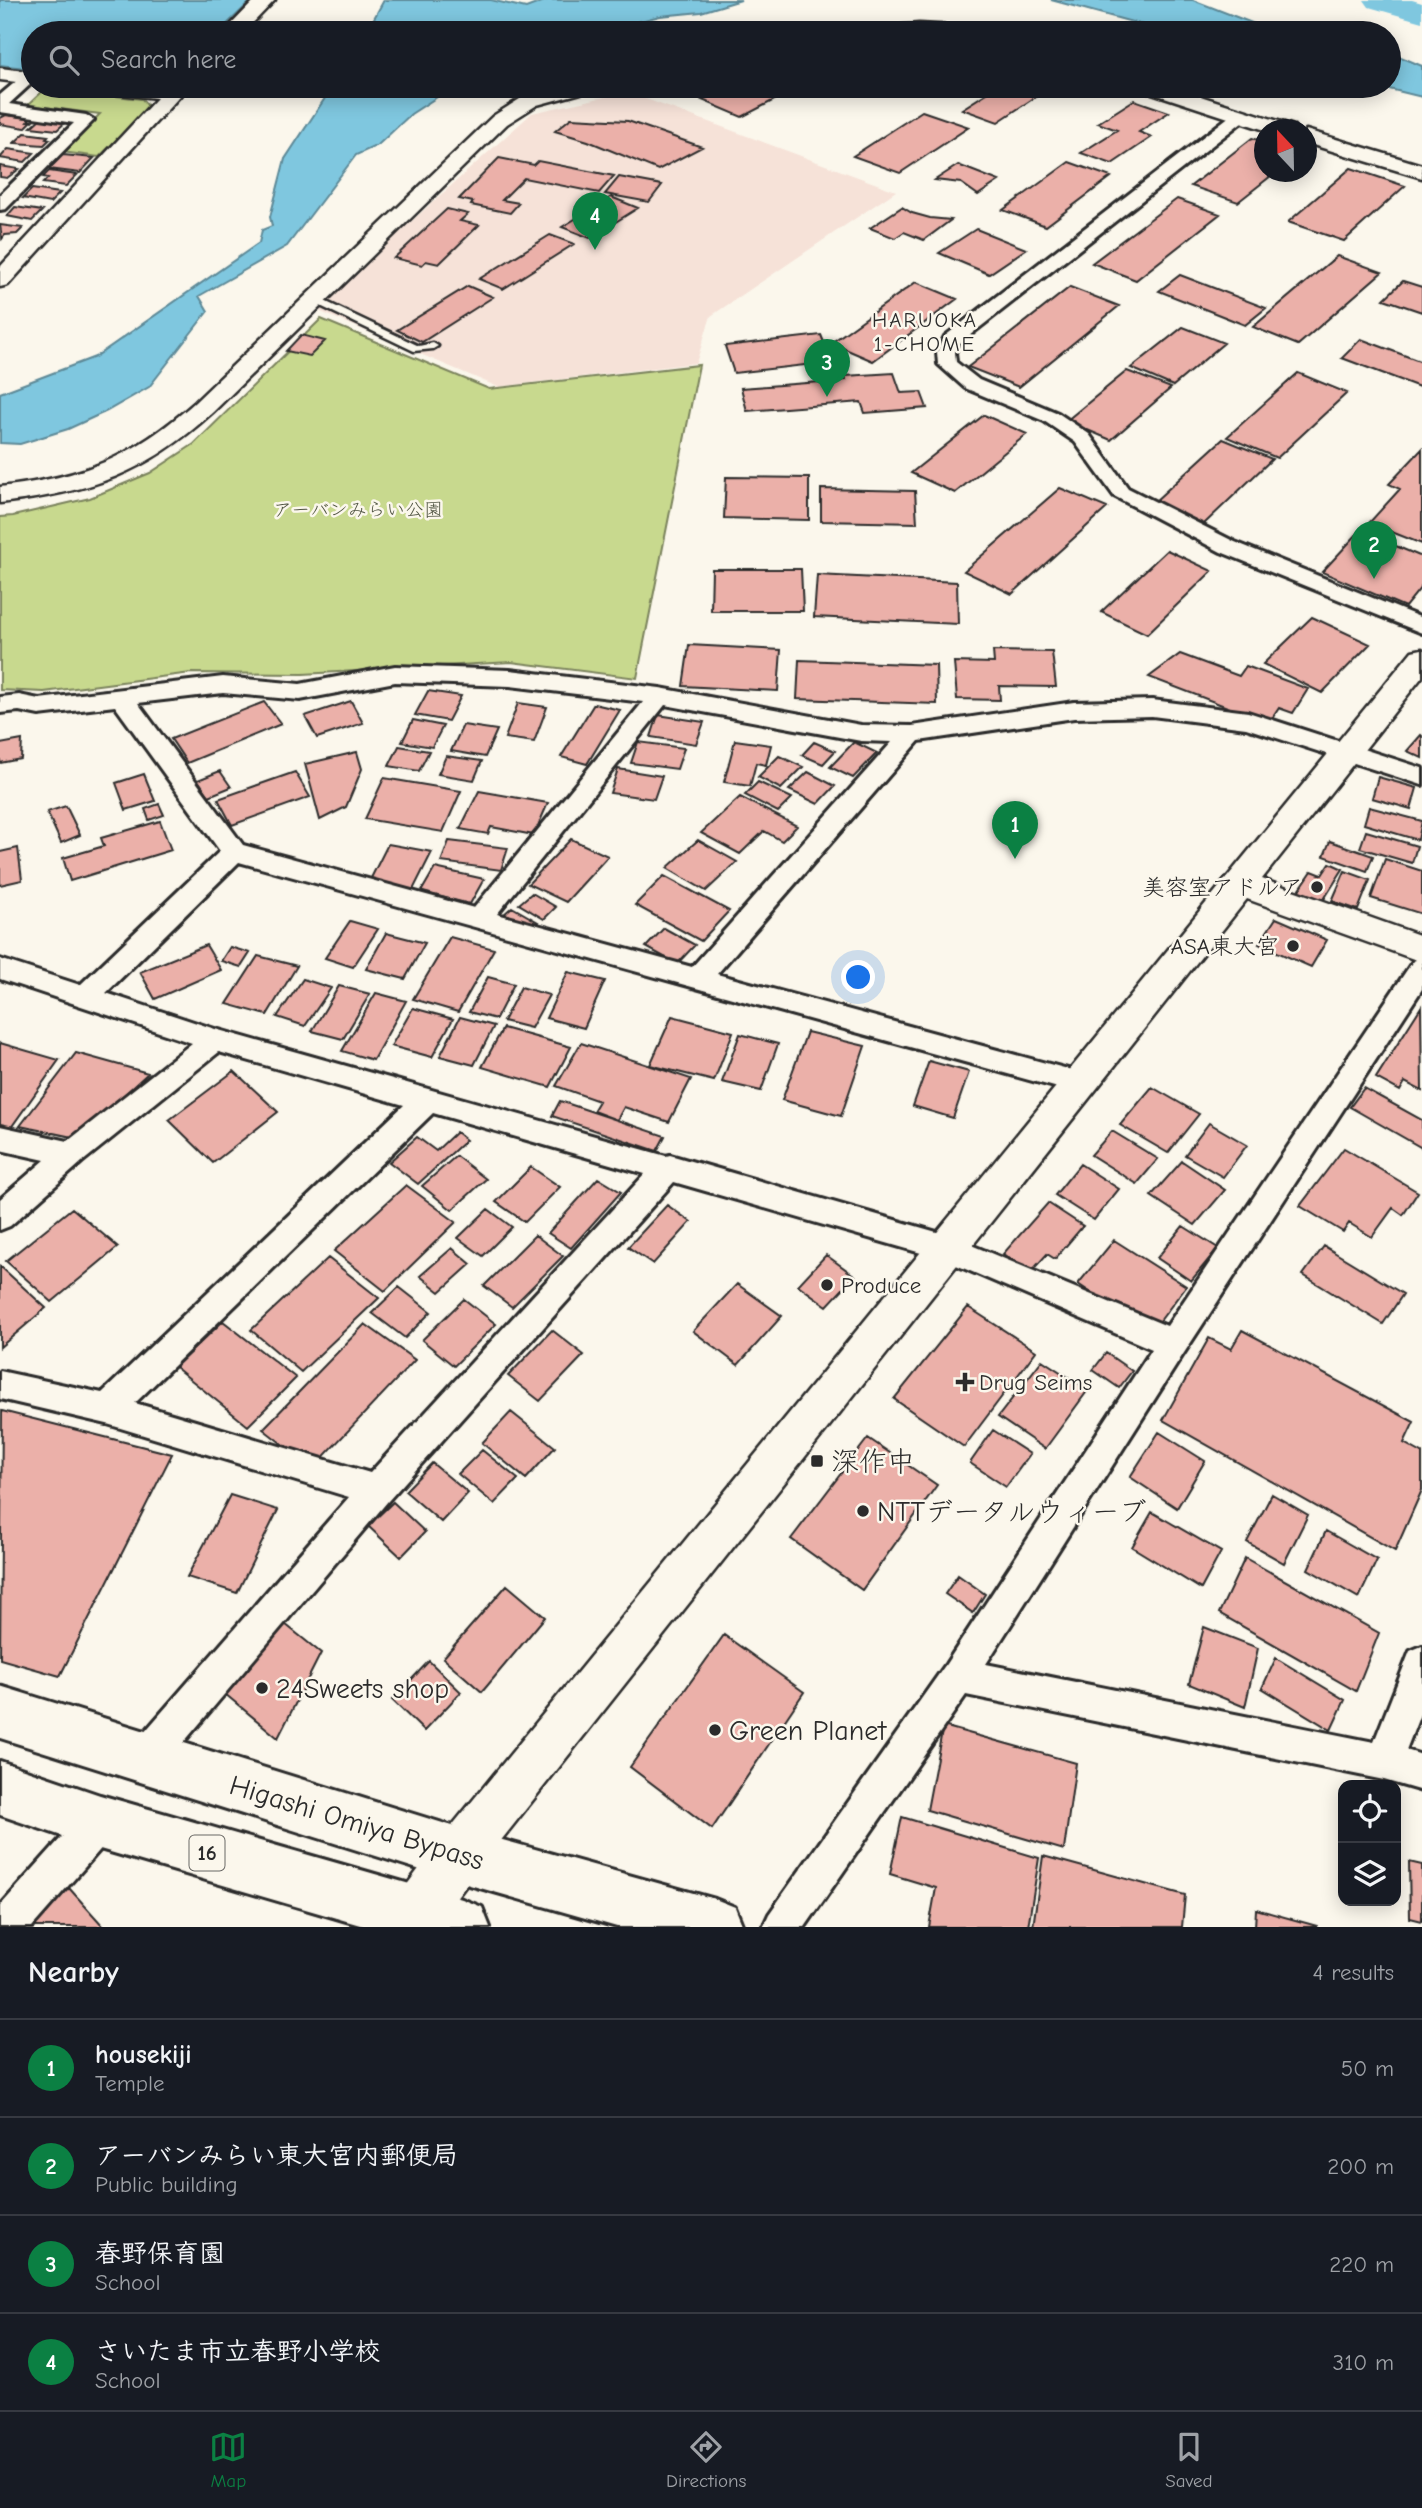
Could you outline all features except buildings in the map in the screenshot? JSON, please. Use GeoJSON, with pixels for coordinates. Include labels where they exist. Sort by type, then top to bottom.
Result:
{"type":"FeatureCollection","features":[{"type":"Feature","properties":{"kind":"highway","name":"Higashi Omiya Bypass"},"geometry":{"type":"LineString","coordinates":[[0,1712],[459,1855],[715,1927]]}},
{"type":"Feature","properties":{"kind":"highway","name":"16"},"geometry":{"type":"LineString","coordinates":[[0,1788],[100,1822],[428,1922]]}},
{"type":"Feature","properties":{"kind":"street"},"geometry":{"type":"LineString","coordinates":[[244,21],[266,0]]}},
{"type":"Feature","properties":{"kind":"street"},"geometry":{"type":"LineString","coordinates":[[0,74],[21,77]]}},
{"type":"Feature","properties":{"kind":"street"},"geometry":{"type":"LineString","coordinates":[[0,105],[21,87]]}},
{"type":"Feature","properties":{"kind":"street"},"geometry":{"type":"LineString","coordinates":[[3,274],[168,98]]}},
{"type":"Feature","properties":{"kind":"street"},"geometry":{"type":"LineString","coordinates":[[0,495],[48,487],[122,465],[154,449],[231,382],[313,299],[500,120],[530,101],[541,98]]}},
{"type":"Feature","properties":{"kind":"street"},"geometry":{"type":"LineString","coordinates":[[1188,98],[1254,119]]}},
{"type":"Feature","properties":{"kind":"street"},"geometry":{"type":"LineString","coordinates":[[0,105],[86,120],[0,205]]}},
{"type":"Feature","properties":{"kind":"street"},"geometry":{"type":"LineString","coordinates":[[1241,115],[952,340],[946,352],[947,364],[972,384],[1051,417],[1082,438],[1121,492],[1228,547],[1422,626]]}},
{"type":"Feature","properties":{"kind":"street"},"geometry":{"type":"LineString","coordinates":[[1317,139],[1422,172]]}},
{"type":"Feature","properties":{"kind":"street"},"geometry":{"type":"LineString","coordinates":[[428,1922],[459,1855],[1422,658]]}},
{"type":"Feature","properties":{"kind":"street"},"geometry":{"type":"LineString","coordinates":[[0,705],[19,703],[39,707],[223,685],[300,692],[395,674],[510,678],[660,696],[861,733],[912,734],[1074,710],[1152,708],[1248,720],[1422,777]]}},
{"type":"Feature","properties":{"kind":"street"},"geometry":{"type":"LineString","coordinates":[[479,919],[660,696]]}},
{"type":"Feature","properties":{"kind":"street"},"geometry":{"type":"LineString","coordinates":[[122,698],[234,852],[1080,1083]]}},
{"type":"Feature","properties":{"kind":"street"},"geometry":{"type":"LineString","coordinates":[[696,980],[912,734]]}},
{"type":"Feature","properties":{"kind":"street"},"geometry":{"type":"LineString","coordinates":[[85,997],[234,852]]}},
{"type":"Feature","properties":{"kind":"street"},"geometry":{"type":"LineString","coordinates":[[1240,884],[1422,949]]}},
{"type":"Feature","properties":{"kind":"street"},"geometry":{"type":"LineString","coordinates":[[782,1927],[958,1676],[1173,1343],[1422,968]]}},
{"type":"Feature","properties":{"kind":"street"},"geometry":{"type":"LineString","coordinates":[[0,969],[215,1040],[426,1102],[670,1167],[947,1248],[1173,1343]]}},
{"type":"Feature","properties":{"kind":"street"},"geometry":{"type":"LineString","coordinates":[[0,1217],[72,1154],[215,1040]]}},
{"type":"Feature","properties":{"kind":"street"},"geometry":{"type":"LineString","coordinates":[[107,1409],[426,1102]]}},
{"type":"Feature","properties":{"kind":"street"},"geometry":{"type":"LineString","coordinates":[[0,1138],[72,1154]]}},
{"type":"Feature","properties":{"kind":"street"},"geometry":{"type":"LineString","coordinates":[[148,1756],[376,1490],[670,1167]]}},
{"type":"Feature","properties":{"kind":"street"},"geometry":{"type":"LineString","coordinates":[[0,1385],[107,1409],[376,1490]]}},
{"type":"Feature","properties":{"kind":"street"},"geometry":{"type":"LineString","coordinates":[[1384,1762],[1422,1663]]}},
{"type":"Feature","properties":{"kind":"street"},"geometry":{"type":"LineString","coordinates":[[958,1676],[1384,1762],[1422,1773]]}},
{"type":"Feature","properties":{"kind":"street"},"geometry":{"type":"LineString","coordinates":[[7,1927],[100,1822]]}},
{"type":"Feature","properties":{"kind":"lane"},"geometry":{"type":"LineString","coordinates":[[313,299],[418,349],[433,345]]}},
{"type":"Feature","properties":{"kind":"shaded area"},"geometry":{"type":"Polygon","coordinates":[[[600,98],[643,98],[896,191],[711,316],[696,363],[498,387],[314,309],[532,113],[600,98]]]}},
{"type":"Feature","properties":{"kind":"green space"},"geometry":{"type":"Polygon","coordinates":[[[35,98],[133,98],[142,99],[149,107],[99,157],[62,152],[100,114],[28,105],[35,98]]]}},
{"type":"Feature","properties":{"kind":"green space","name":"アーバンみらい公園"},"geometry":{"type":"Polygon","coordinates":[[[321,319],[489,389],[699,365],[637,678],[511,662],[303,674],[191,673],[44,692],[0,690],[0,517],[90,498],[150,473],[194,444],[321,319]]]}},
{"type":"Feature","properties":{"kind":"water"},"geometry":{"type":"Polygon","coordinates":[[[0,0],[252,0],[230,21],[21,21],[21,68],[0,65],[0,0]]]}},
{"type":"Feature","properties":{"kind":"water"},"geometry":{"type":"Polygon","coordinates":[[[384,0],[491,0],[526,8],[547,0],[741,0],[701,12],[640,21],[373,21],[384,0]]]}},
{"type":"Feature","properties":{"kind":"water"},"geometry":{"type":"Polygon","coordinates":[[[1051,0],[1193,0],[1247,21],[1129,21],[1051,0]]]}},
{"type":"Feature","properties":{"kind":"water"},"geometry":{"type":"Polygon","coordinates":[[[1401,57],[1422,66],[1422,97],[1401,92],[1401,57]]]}},
{"type":"Feature","properties":{"kind":"water"},"geometry":{"type":"Polygon","coordinates":[[[325,98],[436,98],[411,114],[378,145],[356,155],[287,246],[199,296],[208,311],[149,387],[68,429],[20,444],[0,443],[0,393],[95,357],[259,243],[262,230],[272,226],[270,217],[285,159],[325,98]]]}},
{"type":"Feature","properties":{"kind":"waterway"},"geometry":{"type":"LineString","coordinates":[[1380,0],[1422,13]]}},
{"type":"Feature","properties":{"kind":"place","name":"さいたま市立春野小学校"},"geometry":{"type":"Point","coordinates":[595,250]}},
{"type":"Feature","properties":{"kind":"place","name":"春野保育園"},"geometry":{"type":"Point","coordinates":[827,397]}},
{"type":"Feature","properties":{"kind":"place","name":"アーバンみらい東大宮内郵便局"},"geometry":{"type":"Point","coordinates":[1374,579]}},
{"type":"Feature","properties":{"kind":"place","name":"housekiji"},"geometry":{"type":"Point","coordinates":[1015,859]}},
{"type":"Feature","properties":{"kind":"place","name":"美容室アドルア"},"geometry":{"type":"Point","coordinates":[1317,887]}},
{"type":"Feature","properties":{"kind":"place","name":"ASA東大宮"},"geometry":{"type":"Point","coordinates":[1293,946]}},
{"type":"Feature","properties":{"kind":"place","name":"Produce"},"geometry":{"type":"Point","coordinates":[827,1285]}},
{"type":"Feature","properties":{"kind":"place","name":"Drug Seims"},"geometry":{"type":"Point","coordinates":[965,1382]}},
{"type":"Feature","properties":{"kind":"place","name":"深作中"},"geometry":{"type":"Point","coordinates":[817,1461]}},
{"type":"Feature","properties":{"kind":"place","name":"NTTデータルウィーブ"},"geometry":{"type":"Point","coordinates":[863,1511]}},
{"type":"Feature","properties":{"kind":"place","name":"24Sweets shop"},"geometry":{"type":"Point","coordinates":[262,1688]}},
{"type":"Feature","properties":{"kind":"place","name":"Green Planet"},"geometry":{"type":"Point","coordinates":[715,1730]}},
{"type":"Feature","properties":{"kind":"district","name":"HARUOKA 1-CHOME"},"geometry":{"type":"Point","coordinates":[925,332]}}]}
